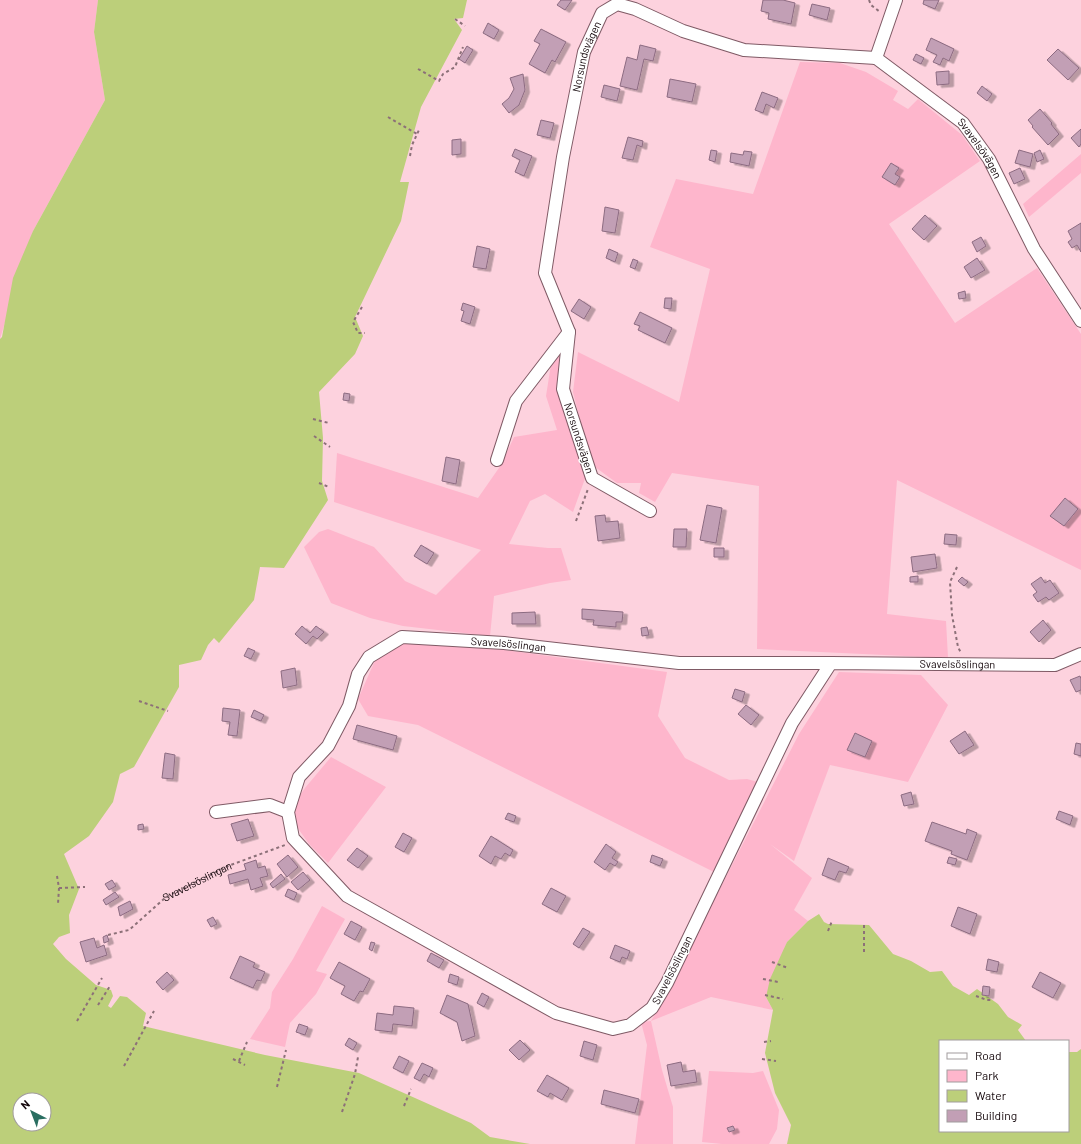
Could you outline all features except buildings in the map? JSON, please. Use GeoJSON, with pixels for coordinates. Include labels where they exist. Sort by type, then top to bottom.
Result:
{"type":"FeatureCollection","features":[{"type":"Feature","properties":{"kind":"street"},"geometry":{"type":"LineString","coordinates":[[876,58],[896,0]]}},
{"type":"Feature","properties":{"kind":"street","name":"Norsundsvägen"},"geometry":{"type":"LineString","coordinates":[[650,511],[592,478],[563,389],[569,332],[545,273],[563,157],[584,52],[602,13],[617,4],[635,9],[683,31],[744,50],[876,58]]}},
{"type":"Feature","properties":{"kind":"street","name":"Svavelsövägen"},"geometry":{"type":"LineString","coordinates":[[876,58],[963,122],[990,159],[1034,249],[1081,321]]}},
{"type":"Feature","properties":{"kind":"street"},"geometry":{"type":"LineString","coordinates":[[497,460],[516,401],[569,332]]}},
{"type":"Feature","properties":{"kind":"street","name":"Svavelsöslingan"},"geometry":{"type":"LineString","coordinates":[[831,663],[792,723],[667,983],[652,1008],[630,1025],[614,1029],[556,1013],[347,896],[293,838],[288,812],[299,777],[328,746],[349,706],[358,674],[369,657],[402,637],[504,643],[678,663],[831,663],[1055,665],[1081,654]]}},
{"type":"Feature","properties":{"kind":"street"},"geometry":{"type":"LineString","coordinates":[[216,812],[270,805],[288,812]]}},
{"type":"Feature","properties":{"kind":"path"},"geometry":{"type":"LineString","coordinates":[[869,0],[870,4],[880,12],[890,16]]}},
{"type":"Feature","properties":{"kind":"path"},"geometry":{"type":"LineString","coordinates":[[455,19],[465,26]]}},
{"type":"Feature","properties":{"kind":"path"},"geometry":{"type":"LineString","coordinates":[[418,69],[439,81],[443,74],[455,67],[463,47]]}},
{"type":"Feature","properties":{"kind":"path"},"geometry":{"type":"LineString","coordinates":[[388,117],[417,134]]}},
{"type":"Feature","properties":{"kind":"path"},"geometry":{"type":"LineString","coordinates":[[410,156],[412,145],[419,130]]}},
{"type":"Feature","properties":{"kind":"path"},"geometry":{"type":"LineString","coordinates":[[362,307],[353,322],[358,333],[365,333]]}},
{"type":"Feature","properties":{"kind":"path"},"geometry":{"type":"LineString","coordinates":[[313,419],[329,423]]}},
{"type":"Feature","properties":{"kind":"path"},"geometry":{"type":"LineString","coordinates":[[314,436],[330,447]]}},
{"type":"Feature","properties":{"kind":"path"},"geometry":{"type":"LineString","coordinates":[[576,521],[592,478]]}},
{"type":"Feature","properties":{"kind":"path"},"geometry":{"type":"LineString","coordinates":[[319,483],[329,487]]}},
{"type":"Feature","properties":{"kind":"path"},"geometry":{"type":"LineString","coordinates":[[957,567],[950,582],[952,615],[958,648],[964,658],[964,665]]}},
{"type":"Feature","properties":{"kind":"path"},"geometry":{"type":"LineString","coordinates":[[139,701],[168,711]]}},
{"type":"Feature","properties":{"kind":"path","name":"Svavelsöslingan"},"geometry":{"type":"LineString","coordinates":[[108,935],[129,930],[166,897],[228,866],[285,845],[293,838]]}},
{"type":"Feature","properties":{"kind":"path"},"geometry":{"type":"LineString","coordinates":[[57,876],[59,888],[58,904]]}},
{"type":"Feature","properties":{"kind":"path"},"geometry":{"type":"LineString","coordinates":[[59,888],[85,887]]}},
{"type":"Feature","properties":{"kind":"path"},"geometry":{"type":"LineString","coordinates":[[828,931],[832,921]]}},
{"type":"Feature","properties":{"kind":"path"},"geometry":{"type":"LineString","coordinates":[[864,925],[864,952]]}},
{"type":"Feature","properties":{"kind":"path"},"geometry":{"type":"LineString","coordinates":[[772,962],[788,968]]}},
{"type":"Feature","properties":{"kind":"path"},"geometry":{"type":"LineString","coordinates":[[76,1021],[102,978]]}},
{"type":"Feature","properties":{"kind":"path"},"geometry":{"type":"LineString","coordinates":[[763,979],[778,982]]}},
{"type":"Feature","properties":{"kind":"path"},"geometry":{"type":"LineString","coordinates":[[98,1005],[110,986]]}},
{"type":"Feature","properties":{"kind":"path"},"geometry":{"type":"LineString","coordinates":[[765,995],[783,999]]}},
{"type":"Feature","properties":{"kind":"path"},"geometry":{"type":"LineString","coordinates":[[976,996],[987,1000],[992,1000]]}},
{"type":"Feature","properties":{"kind":"path"},"geometry":{"type":"LineString","coordinates":[[124,1066],[154,1011]]}},
{"type":"Feature","properties":{"kind":"path"},"geometry":{"type":"LineString","coordinates":[[764,1042],[771,1041]]}},
{"type":"Feature","properties":{"kind":"path"},"geometry":{"type":"LineString","coordinates":[[239,1062],[246,1042]]}},
{"type":"Feature","properties":{"kind":"path"},"geometry":{"type":"LineString","coordinates":[[277,1087],[286,1050]]}},
{"type":"Feature","properties":{"kind":"path"},"geometry":{"type":"LineString","coordinates":[[342,1112],[355,1074],[358,1057]]}},
{"type":"Feature","properties":{"kind":"path"},"geometry":{"type":"LineString","coordinates":[[233,1059],[245,1064]]}},
{"type":"Feature","properties":{"kind":"path"},"geometry":{"type":"LineString","coordinates":[[762,1059],[776,1061]]}},
{"type":"Feature","properties":{"kind":"path"},"geometry":{"type":"LineString","coordinates":[[404,1106],[411,1089]]}},
{"type":"Feature","properties":{"kind":"green space"},"geometry":{"type":"Polygon","coordinates":[[[0,0],[98,0],[94,32],[105,100],[33,231],[0,339],[0,0]]]}},
{"type":"Feature","properties":{"kind":"green space"},"geometry":{"type":"Polygon","coordinates":[[[800,62],[840,63],[866,72],[898,91],[893,100],[908,109],[918,99],[962,135],[980,161],[889,224],[955,323],[1037,268],[1081,334],[1081,570],[897,480],[887,614],[946,621],[948,658],[757,649],[759,486],[672,473],[655,502],[639,493],[641,483],[617,483],[595,467],[584,436],[573,392],[578,352],[679,402],[710,269],[650,247],[676,179],[753,194],[800,62]]]}},
{"type":"Feature","properties":{"kind":"green space"},"geometry":{"type":"Polygon","coordinates":[[[1081,154],[1081,173],[1029,217],[1023,204],[1081,154]]]}},
{"type":"Feature","properties":{"kind":"green space"},"geometry":{"type":"Polygon","coordinates":[[[563,349],[558,393],[587,473],[573,512],[545,494],[530,501],[509,544],[561,548],[571,580],[550,583],[494,596],[490,636],[403,626],[370,618],[331,603],[304,547],[319,532],[328,529],[374,547],[405,581],[436,595],[481,550],[334,502],[337,453],[478,498],[501,465],[514,437],[557,430],[546,396],[552,358],[563,349]]]}},
{"type":"Feature","properties":{"kind":"green space"},"geometry":{"type":"Polygon","coordinates":[[[438,641],[667,672],[658,716],[685,758],[729,780],[747,779],[758,782],[714,872],[418,725],[368,716],[358,699],[377,656],[399,644],[438,641]]]}},
{"type":"Feature","properties":{"kind":"green space"},"geometry":{"type":"Polygon","coordinates":[[[839,672],[921,675],[948,705],[908,782],[830,765],[794,861],[770,844],[812,878],[794,910],[808,921],[787,942],[766,997],[773,1010],[711,997],[651,1021],[799,734],[839,672]]]}},
{"type":"Feature","properties":{"kind":"green space"},"geometry":{"type":"Polygon","coordinates":[[[331,757],[386,787],[328,863],[309,844],[297,827],[293,805],[331,757]]]}},
{"type":"Feature","properties":{"kind":"green space"},"geometry":{"type":"Polygon","coordinates":[[[322,906],[345,919],[316,971],[327,974],[316,994],[290,1023],[285,1047],[250,1039],[270,1008],[272,992],[293,959],[322,906]]]}},
{"type":"Feature","properties":{"kind":"green space"},"geometry":{"type":"Polygon","coordinates":[[[651,1021],[662,1070],[673,1107],[673,1144],[635,1144],[647,1045],[641,1022],[651,1021]]]}},
{"type":"Feature","properties":{"kind":"green space"},"geometry":{"type":"Polygon","coordinates":[[[709,1071],[753,1073],[763,1071],[779,1110],[777,1129],[769,1144],[722,1144],[702,1142],[709,1071]]]}},
{"type":"Feature","properties":{"kind":"water"},"geometry":{"type":"Polygon","coordinates":[[[98,0],[467,0],[463,18],[454,19],[462,30],[421,107],[400,182],[409,182],[401,221],[355,317],[363,336],[355,354],[319,392],[323,438],[322,481],[328,500],[284,568],[260,567],[254,600],[219,643],[214,638],[208,645],[201,660],[179,665],[179,687],[134,767],[120,774],[113,802],[89,836],[64,854],[79,889],[69,915],[70,933],[59,937],[53,944],[66,959],[96,985],[111,990],[113,996],[108,1006],[111,1008],[120,996],[127,997],[146,1013],[143,1026],[265,1055],[359,1073],[471,1123],[490,1137],[530,1144],[0,1144],[0,339],[2,337],[13,278],[33,231],[105,100],[94,32],[98,0]]]}},
{"type":"Feature","properties":{"kind":"water"},"geometry":{"type":"Polygon","coordinates":[[[819,914],[824,922],[828,924],[869,925],[893,954],[911,961],[930,972],[942,971],[953,986],[969,995],[977,989],[998,1004],[1008,1017],[1022,1025],[1018,1030],[1025,1040],[939,1040],[939,1132],[1069,1132],[1069,1052],[1077,1052],[1081,1049],[1081,1144],[787,1144],[791,1125],[775,1093],[765,1053],[773,1010],[766,997],[770,979],[787,942],[808,921],[819,914]]]}}]}
